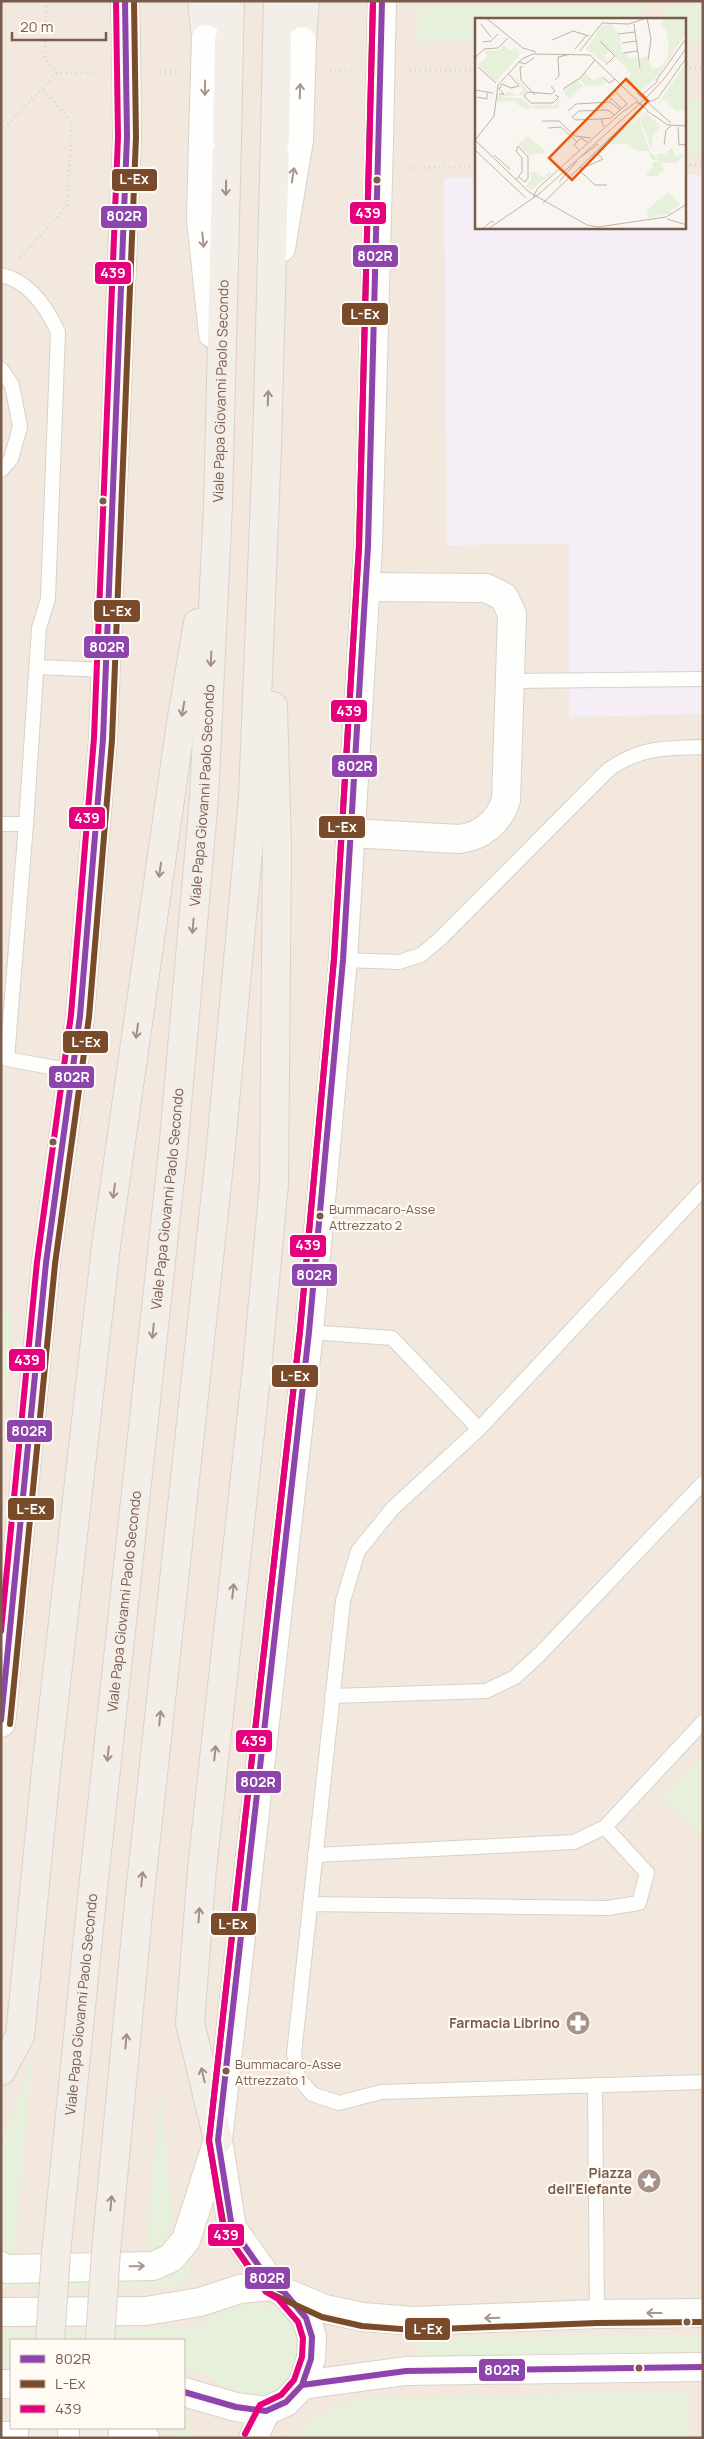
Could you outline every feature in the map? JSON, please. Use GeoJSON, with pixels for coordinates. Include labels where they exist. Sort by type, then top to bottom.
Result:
{"type":"FeatureCollection","features":[{"type":"Feature","properties":{"kind":"main road"},"geometry":{"type":"LineString","coordinates":[[1,1723],[46,1263],[80,1016],[102,759],[127,138],[126,1]]}},
{"type":"Feature","properties":{"kind":"main road"},"geometry":{"type":"LineString","coordinates":[[202,1],[217,39]]}},
{"type":"Feature","properties":{"kind":"main road"},"geometry":{"type":"LineString","coordinates":[[217,39],[230,1]]}},
{"type":"Feature","properties":{"kind":"main road"},"geometry":{"type":"LineString","coordinates":[[100,2339],[106,2251],[139,1903],[221,1146],[251,818],[267,447],[270,309],[287,140],[290,41],[278,1]]}},
{"type":"Feature","properties":{"kind":"main road"},"geometry":{"type":"LineString","coordinates":[[290,41],[305,1]]}},
{"type":"Feature","properties":{"kind":"main road"},"geometry":{"type":"LineString","coordinates":[[1,2266],[7,2268],[153,2266],[171,2258],[186,2240],[218,2140],[309,1332],[343,960],[366,587],[382,1]]}},
{"type":"Feature","properties":{"kind":"main road","name":"Viale Papa Giovanni Paolo Secondo"},"geometry":{"type":"LineString","coordinates":[[50,2339],[56,2254],[93,1888],[173,1151],[204,798],[218,506],[221,400],[215,139],[217,39]]}},
{"type":"Feature","properties":{"kind":"main road"},"geometry":{"type":"LineString","coordinates":[[185,2392],[236,2407],[266,2411],[286,2402],[302,2385],[311,2359],[312,2337],[306,2318],[279,2289],[232,2228],[218,2140],[190,2023],[202,1869],[257,1368],[274,1183],[277,847],[267,447]]}},
{"type":"Feature","properties":{"kind":"main road"},"geometry":{"type":"LineString","coordinates":[[1,2071],[20,2036],[47,1762],[106,1246],[181,723],[218,506]]}},
{"type":"Feature","properties":{"kind":"main road"},"geometry":{"type":"LineString","coordinates":[[351,832],[459,839],[471,838],[482,832],[503,809],[506,800],[512,614],[504,597],[496,591],[486,588],[366,587]]}},
{"type":"Feature","properties":{"kind":"main road"},"geometry":{"type":"LineString","coordinates":[[1,2312],[146,2311],[200,2302],[240,2288],[279,2289],[325,2309],[363,2317],[412,2321],[597,2314],[703,2313]]}},
{"type":"Feature","properties":{"kind":"main road"},"geometry":{"type":"LineString","coordinates":[[302,2385],[406,2371],[703,2367]]}},
{"type":"Feature","properties":{"kind":"main road"},"geometry":{"type":"LineString","coordinates":[[253,2438],[266,2411]]}},
{"type":"Feature","properties":{"kind":"main road"},"geometry":{"type":"LineString","coordinates":[[1,2436],[134,2434],[145,2438]]}},
{"type":"Feature","properties":{"kind":"lane"},"geometry":{"type":"LineString","coordinates":[[4,276],[28,288],[48,309],[58,332],[48,599],[39,628],[26,824],[6,1059],[72,1071]]}},
{"type":"Feature","properties":{"kind":"lane"},"geometry":{"type":"LineString","coordinates":[[1,369],[12,385],[20,427],[11,459],[1,470]]}},
{"type":"Feature","properties":{"kind":"lane"},"geometry":{"type":"LineString","coordinates":[[36,666],[106,670]]}},
{"type":"Feature","properties":{"kind":"lane"},"geometry":{"type":"LineString","coordinates":[[510,681],[703,679]]}},
{"type":"Feature","properties":{"kind":"lane"},"geometry":{"type":"LineString","coordinates":[[343,960],[399,962],[421,955],[441,938],[608,770],[624,759],[643,751],[665,748],[703,747]]}},
{"type":"Feature","properties":{"kind":"lane"},"geometry":{"type":"LineString","coordinates":[[1,824],[26,824]]}},
{"type":"Feature","properties":{"kind":"lane"},"geometry":{"type":"LineString","coordinates":[[703,1189],[479,1429],[393,1508],[358,1551],[342,1600],[294,2054],[298,2077],[312,2094],[339,2103],[381,2092],[703,2082]]}},
{"type":"Feature","properties":{"kind":"lane"},"geometry":{"type":"LineString","coordinates":[[309,1332],[392,1338],[479,1429]]}},
{"type":"Feature","properties":{"kind":"lane"},"geometry":{"type":"LineString","coordinates":[[332,1696],[486,1691],[515,1677],[540,1654],[703,1483]]}},
{"type":"Feature","properties":{"kind":"lane"},"geometry":{"type":"LineString","coordinates":[[315,1855],[574,1842],[605,1827],[703,1722]]}},
{"type":"Feature","properties":{"kind":"lane"},"geometry":{"type":"LineString","coordinates":[[310,1904],[608,1908],[639,1903],[647,1873],[605,1827]]}},
{"type":"Feature","properties":{"kind":"lane"},"geometry":{"type":"LineString","coordinates":[[595,2085],[597,2314]]}},
{"type":"Feature","properties":{"kind":"path"},"geometry":{"type":"LineString","coordinates":[[46,1],[45,58],[57,73]]}},
{"type":"Feature","properties":{"kind":"path"},"geometry":{"type":"LineString","coordinates":[[686,68],[703,68]]}},
{"type":"Feature","properties":{"kind":"path"},"geometry":{"type":"LineString","coordinates":[[4,276],[67,206],[72,123],[44,90]]}},
{"type":"Feature","properties":{"kind":"path"},"geometry":{"type":"LineString","coordinates":[[686,165],[703,165]]}},
{"type":"Feature","properties":{"kind":"path"},"geometry":{"type":"LineString","coordinates":[[378,168],[475,167]]}},
{"type":"Feature","properties":{"kind":"shaded area"},"geometry":{"type":"Polygon","coordinates":[[[1,1],[703,1],[703,2438],[1,2438],[1,1]]]}},
{"type":"Feature","properties":{"kind":"shaded area"},"geometry":{"type":"Polygon","coordinates":[[[686,175],[703,175],[703,714],[569,717],[569,544],[447,545],[444,178],[475,178],[475,229],[686,229],[686,175]]]}},
{"type":"Feature","properties":{"kind":"green space"},"geometry":{"type":"Polygon","coordinates":[[[418,7],[644,8],[644,18],[475,18],[475,42],[417,42],[418,7]]]}},
{"type":"Feature","properties":{"kind":"green space"},"geometry":{"type":"Polygon","coordinates":[[[666,7],[703,7],[703,41],[686,40],[686,18],[666,18],[666,7]]]}},
{"type":"Feature","properties":{"kind":"green space"},"geometry":{"type":"Polygon","coordinates":[[[703,99],[703,154],[686,154],[686,100],[703,99]]]}},
{"type":"Feature","properties":{"kind":"green space"},"geometry":{"type":"Polygon","coordinates":[[[1,1307],[13,1316],[1,1426],[1,1307]]]}},
{"type":"Feature","properties":{"kind":"green space"},"geometry":{"type":"Polygon","coordinates":[[[703,1755],[703,1837],[661,1799],[703,1755]]]}},
{"type":"Feature","properties":{"kind":"green space"},"geometry":{"type":"Polygon","coordinates":[[[33,2057],[14,2255],[1,2252],[1,2145],[33,2057]]]}},
{"type":"Feature","properties":{"kind":"green space"},"geometry":{"type":"Polygon","coordinates":[[[160,2093],[173,2221],[166,2243],[153,2252],[146,2254],[160,2093]]]}},
{"type":"Feature","properties":{"kind":"green space"},"geometry":{"type":"Polygon","coordinates":[[[189,2255],[189,2277],[181,2286],[1,2288],[1,2278],[189,2255]]]}},
{"type":"Feature","properties":{"kind":"green space"},"geometry":{"type":"Polygon","coordinates":[[[250,2303],[277,2310],[285,2316],[292,2326],[297,2337],[297,2361],[293,2372],[286,2382],[277,2389],[265,2394],[251,2396],[240,2394],[231,2391],[206,2375],[196,2371],[185,2370],[185,2339],[10,2339],[10,2373],[1,2373],[1,2330],[198,2328],[224,2311],[250,2303]]]}},
{"type":"Feature","properties":{"kind":"green space"},"geometry":{"type":"Polygon","coordinates":[[[703,2335],[703,2352],[426,2356],[419,2354],[417,2349],[420,2342],[430,2338],[703,2335]]]}},
{"type":"Feature","properties":{"kind":"green space"},"geometry":{"type":"Polygon","coordinates":[[[690,2392],[690,2438],[293,2438],[315,2418],[361,2398],[690,2392]]]}},
{"type":"Feature","properties":{"kind":"green space"},"geometry":{"type":"Polygon","coordinates":[[[185,2417],[189,2421],[190,2438],[176,2438],[160,2429],[185,2429],[185,2417]]]}},
{"type":"Feature","properties":{"kind":"transit line","name":"439"},"geometry":{"type":"LineString","coordinates":[[1,1631],[37,1262],[71,1015],[94,738],[118,137],[116,1]]}},
{"type":"Feature","properties":{"kind":"transit line","name":"802R"},"geometry":{"type":"LineString","coordinates":[[1,1720],[46,1263],[80,1016],[103,739],[127,137],[125,1]]}},
{"type":"Feature","properties":{"kind":"transit line","name":"L-Ex"},"geometry":{"type":"LineString","coordinates":[[10,1724],[55,1264],[89,1017],[112,740],[136,137],[134,1]]}},
{"type":"Feature","properties":{"kind":"transit line","name":"L-Ex"},"geometry":{"type":"LineString","coordinates":[[373,1],[359,546],[334,959],[300,1331],[209,2141],[225,2233],[267,2292],[322,2317],[362,2326],[413,2330],[597,2323],[703,2322]]}},
{"type":"Feature","properties":{"kind":"transit line","name":"439"},"geometry":{"type":"LineString","coordinates":[[245,2434],[260,2405],[281,2395],[294,2380],[302,2357],[303,2338],[298,2322],[278,2299],[266,2292],[224,2232],[209,2140],[300,1331],[334,959],[359,546],[373,1]]}},
{"type":"Feature","properties":{"kind":"transit line","name":"802R"},"geometry":{"type":"LineString","coordinates":[[185,2392],[236,2407],[266,2411],[286,2402],[302,2385],[311,2359],[312,2337],[306,2318],[284,2292],[273,2286],[232,2228],[218,2140],[309,1332],[343,960],[368,546],[382,1]]}},
{"type":"Feature","properties":{"kind":"transit line","name":"802R"},"geometry":{"type":"LineString","coordinates":[[302,2385],[406,2371],[703,2367]]}},
{"type":"Feature","properties":{"kind":"place","name":"Bummacaro-Asse Attrezzato 2"},"geometry":{"type":"Point","coordinates":[320,1216]}},
{"type":"Feature","properties":{"kind":"place","name":"Farmacia Librino"},"geometry":{"type":"Point","coordinates":[578,2023]}},
{"type":"Feature","properties":{"kind":"place","name":"Bummacaro-Asse Attrezzato 1"},"geometry":{"type":"Point","coordinates":[226,2071]}},
{"type":"Feature","properties":{"kind":"place","name":"Piazza dell'Elefante"},"geometry":{"type":"Point","coordinates":[649,2181]}}]}
